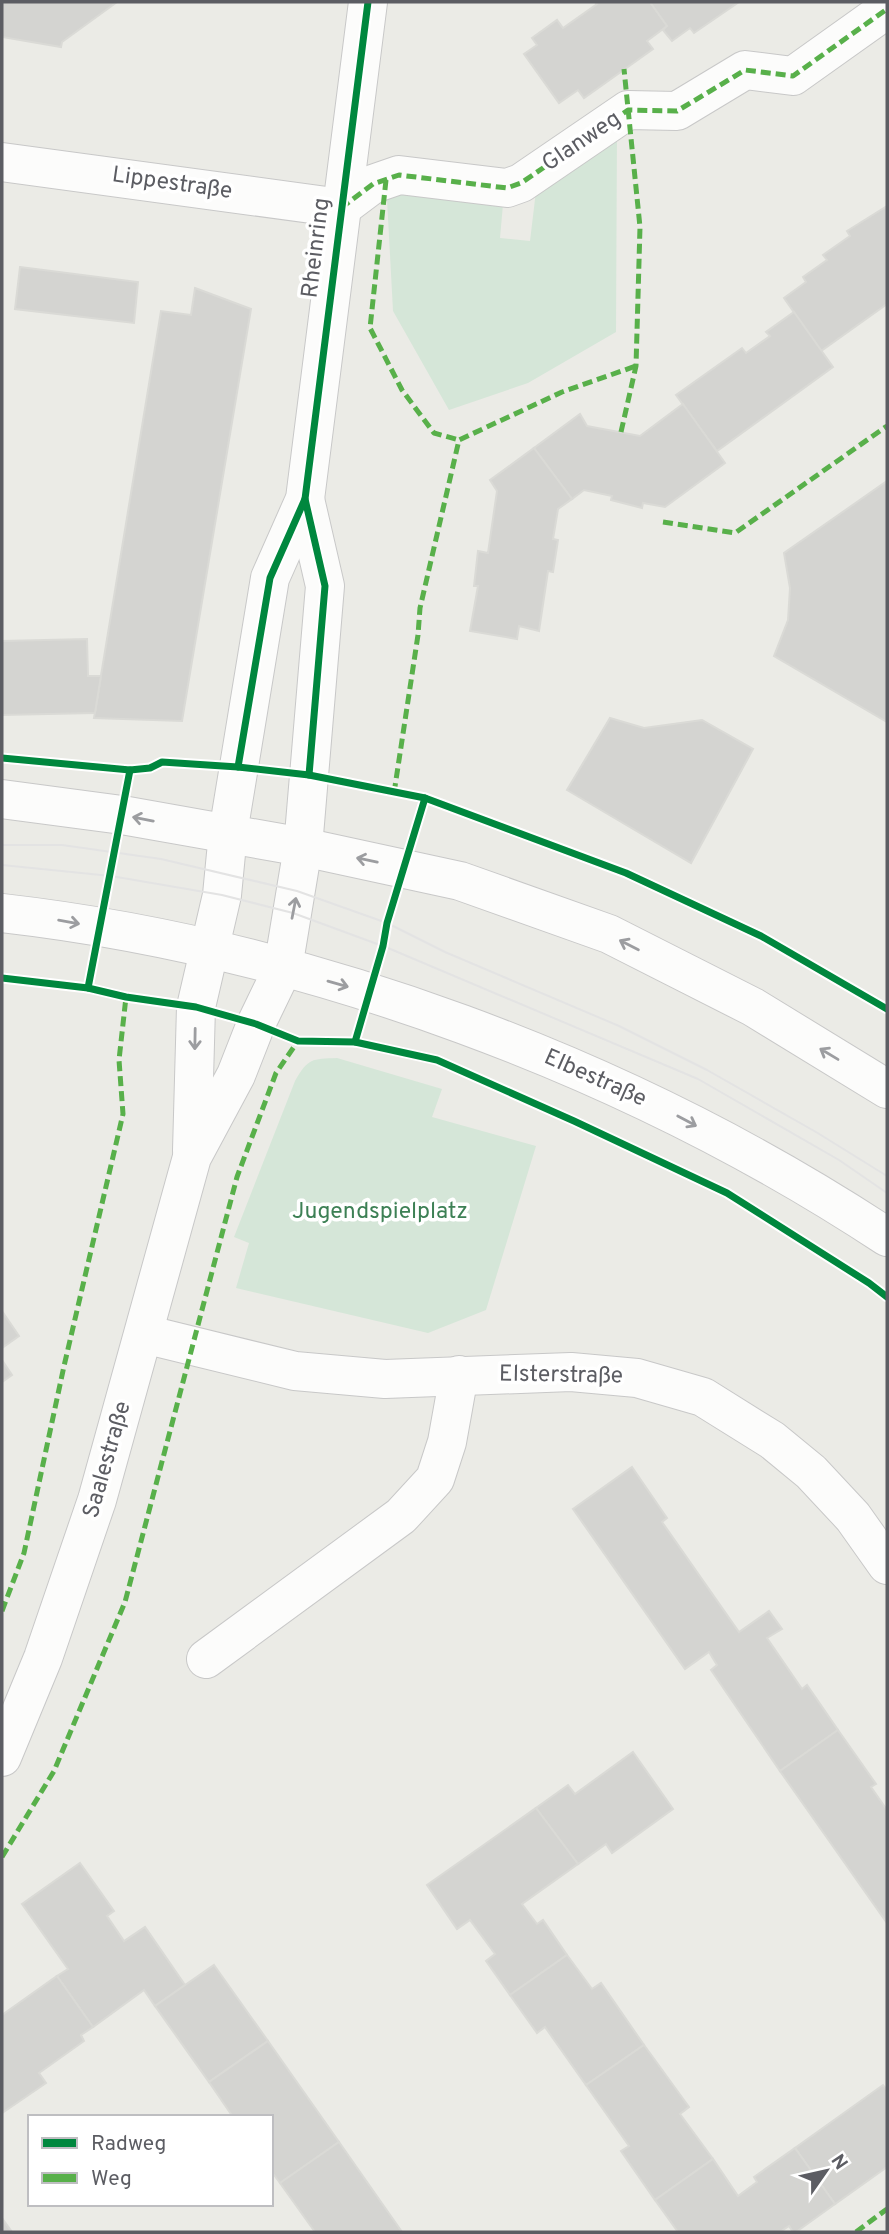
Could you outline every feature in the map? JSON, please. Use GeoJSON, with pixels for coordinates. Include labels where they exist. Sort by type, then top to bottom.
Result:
{"type":"FeatureCollection","features":[{"type":"Feature","properties":{"kind":"street","name":"Rheinring"},"geometry":{"type":"LineString","coordinates":[[228,833],[270,578],[305,499],[368,2]]}},
{"type":"Feature","properties":{"kind":"street","name":"Glanweg"},"geometry":{"type":"LineString","coordinates":[[341,208],[373,184],[399,175],[507,188],[521,183],[628,110],[677,111],[745,70],[793,76],[887,9]]}},
{"type":"Feature","properties":{"kind":"street","name":"Lippestraße"},"geometry":{"type":"LineString","coordinates":[[2,162],[341,208]]}},
{"type":"Feature","properties":{"kind":"street","name":"Rheinring"},"geometry":{"type":"LineString","coordinates":[[303,847],[326,586],[305,499]]}},
{"type":"Feature","properties":{"kind":"street"},"geometry":{"type":"LineString","coordinates":[[2,799],[74,807],[228,833],[460,881],[609,934],[752,1007],[887,1089]]}},
{"type":"Feature","properties":{"kind":"street"},"geometry":{"type":"LineString","coordinates":[[210,948],[222,895],[228,833]]}},
{"type":"Feature","properties":{"kind":"street"},"geometry":{"type":"LineString","coordinates":[[283,968],[303,847]]}},
{"type":"Feature","properties":{"kind":"street","name":"Elbestraße"},"geometry":{"type":"LineString","coordinates":[[2,913],[51,919],[210,948],[400,1003],[539,1055],[659,1107],[775,1168],[887,1237]]}},
{"type":"Feature","properties":{"kind":"street","name":"Saalestraße"},"geometry":{"type":"LineString","coordinates":[[192,1157],[196,1007],[210,948]]}},
{"type":"Feature","properties":{"kind":"street","name":"Saalestraße"},"geometry":{"type":"LineString","coordinates":[[2,1757],[43,1658],[97,1500],[192,1157],[236,1075],[256,1024],[283,968]]}},
{"type":"Feature","properties":{"kind":"street","name":"Elsterstraße"},"geometry":{"type":"LineString","coordinates":[[144,1334],[295,1371],[385,1379],[571,1372],[637,1378],[703,1397],[772,1440],[811,1472],[853,1517],[887,1565]]}},
{"type":"Feature","properties":{"kind":"street"},"geometry":{"type":"LineString","coordinates":[[205,1659],[401,1516],[435,1479],[447,1442],[459,1375]]}},
{"type":"Feature","properties":{"kind":"green space"},"geometry":{"type":"Polygon","coordinates":[[[617,132],[616,332],[528,383],[449,410],[393,311],[386,180],[504,193],[500,238],[530,241],[536,191],[617,132]]]}},
{"type":"Feature","properties":{"kind":"green space","name":"Jugendspielplatz"},"geometry":{"type":"Polygon","coordinates":[[[337,1058],[442,1089],[432,1117],[536,1146],[486,1310],[428,1333],[236,1288],[249,1243],[234,1237],[295,1081],[312,1061],[337,1058]]]}},
{"type":"Feature","properties":{"kind":"building"},"geometry":{"type":"Polygon","coordinates":[[[2,2],[117,2],[62,42],[61,47],[2,37],[2,2]]]}},
{"type":"Feature","properties":{"kind":"building"},"geometry":{"type":"Polygon","coordinates":[[[595,2],[650,2],[667,26],[647,41],[653,49],[584,98],[578,90],[559,103],[524,54],[537,45],[532,38],[557,20],[563,28],[597,4],[595,2]]]}},
{"type":"Feature","properties":{"kind":"building"},"geometry":{"type":"Polygon","coordinates":[[[650,2],[739,2],[694,33],[690,28],[672,41],[663,30],[667,26],[650,2]]]}},
{"type":"Feature","properties":{"kind":"building"},"geometry":{"type":"Polygon","coordinates":[[[887,206],[887,304],[821,351],[784,298],[806,282],[803,277],[827,260],[823,255],[850,236],[847,231],[887,206]]]}},
{"type":"Feature","properties":{"kind":"building"},"geometry":{"type":"Polygon","coordinates":[[[20,267],[138,282],[134,323],[15,309],[20,267]]]}},
{"type":"Feature","properties":{"kind":"building"},"geometry":{"type":"Polygon","coordinates":[[[195,288],[251,309],[182,721],[94,718],[161,311],[191,315],[195,288]]]}},
{"type":"Feature","properties":{"kind":"building"},"geometry":{"type":"Polygon","coordinates":[[[794,312],[833,367],[717,451],[676,395],[742,348],[746,353],[770,336],[766,332],[794,312]]]}},
{"type":"Feature","properties":{"kind":"building"},"geometry":{"type":"Polygon","coordinates":[[[683,404],[725,463],[665,507],[643,503],[642,508],[611,500],[612,496],[584,490],[572,499],[534,448],[580,414],[587,426],[640,436],[683,404]]]}},
{"type":"Feature","properties":{"kind":"building"},"geometry":{"type":"Polygon","coordinates":[[[534,448],[572,499],[558,509],[553,539],[558,540],[553,572],[548,571],[539,631],[519,626],[517,639],[470,631],[478,586],[474,586],[478,551],[488,553],[497,491],[490,480],[534,448]]]}},
{"type":"Feature","properties":{"kind":"building"},"geometry":{"type":"Polygon","coordinates":[[[887,481],[887,722],[774,656],[788,620],[790,588],[784,553],[887,481]]]}},
{"type":"Feature","properties":{"kind":"building"},"geometry":{"type":"Polygon","coordinates":[[[87,639],[88,676],[101,676],[95,713],[2,715],[2,641],[87,639]]]}},
{"type":"Feature","properties":{"kind":"building"},"geometry":{"type":"Polygon","coordinates":[[[610,718],[644,728],[702,720],[753,749],[691,863],[567,790],[610,718]]]}},
{"type":"Feature","properties":{"kind":"building"},"geometry":{"type":"Polygon","coordinates":[[[2,1311],[19,1336],[2,1348],[2,1311]]]}},
{"type":"Feature","properties":{"kind":"building"},"geometry":{"type":"Polygon","coordinates":[[[2,1360],[12,1375],[2,1382],[2,1360]]]}},
{"type":"Feature","properties":{"kind":"building"},"geometry":{"type":"Polygon","coordinates":[[[632,1467],[667,1518],[662,1522],[739,1632],[769,1611],[782,1629],[767,1638],[802,1689],[807,1685],[838,1730],[780,1771],[711,1670],[717,1665],[709,1652],[685,1669],[573,1509],[632,1467]]]}},
{"type":"Feature","properties":{"kind":"building"},"geometry":{"type":"Polygon","coordinates":[[[838,1730],[876,1784],[871,1787],[887,1810],[887,1923],[780,1771],[838,1730]]]}},
{"type":"Feature","properties":{"kind":"building"},"geometry":{"type":"Polygon","coordinates":[[[633,1752],[673,1809],[612,1853],[606,1844],[578,1864],[536,1808],[568,1785],[575,1794],[633,1752]]]}},
{"type":"Feature","properties":{"kind":"building"},"geometry":{"type":"Polygon","coordinates":[[[536,1808],[578,1864],[522,1904],[537,1924],[543,1920],[567,1955],[510,1995],[486,1961],[495,1954],[470,1920],[457,1929],[427,1885],[536,1808]]]}},
{"type":"Feature","properties":{"kind":"building"},"geometry":{"type":"Polygon","coordinates":[[[80,1863],[114,1911],[107,1916],[124,1941],[145,1927],[185,1985],[155,2006],[144,1990],[93,2027],[57,1976],[68,1969],[22,1904],[80,1863]]]}},
{"type":"Feature","properties":{"kind":"building"},"geometry":{"type":"Polygon","coordinates":[[[567,1955],[592,1989],[601,1983],[644,2045],[586,2085],[545,2027],[537,2033],[510,1995],[567,1955]]]}},
{"type":"Feature","properties":{"kind":"building"},"geometry":{"type":"Polygon","coordinates":[[[214,1965],[268,2041],[209,2082],[155,2006],[214,1965]]]}},
{"type":"Feature","properties":{"kind":"building"},"geometry":{"type":"Polygon","coordinates":[[[57,1976],[93,2027],[81,2035],[84,2041],[39,2073],[46,2083],[2,2113],[2,2015],[57,1976]]]}},
{"type":"Feature","properties":{"kind":"building"},"geometry":{"type":"Polygon","coordinates":[[[268,2041],[339,2142],[280,2183],[273,2174],[273,2115],[232,2115],[209,2082],[268,2041]]]}},
{"type":"Feature","properties":{"kind":"building"},"geometry":{"type":"Polygon","coordinates":[[[644,2045],[689,2107],[680,2114],[713,2159],[655,2200],[621,2151],[629,2146],[586,2085],[644,2045]]]}},
{"type":"Feature","properties":{"kind":"building"},"geometry":{"type":"Polygon","coordinates":[[[883,2085],[887,2090],[887,2167],[835,2204],[795,2148],[883,2085]]]}},
{"type":"Feature","properties":{"kind":"building"},"geometry":{"type":"Polygon","coordinates":[[[339,2142],[402,2232],[315,2232],[280,2183],[339,2142]]]}},
{"type":"Feature","properties":{"kind":"building"},"geometry":{"type":"Polygon","coordinates":[[[795,2148],[835,2204],[796,2232],[789,2226],[780,2232],[678,2232],[655,2200],[713,2159],[738,2196],[757,2182],[754,2177],[795,2148]]]}},
{"type":"Feature","properties":{"kind":"building"},"geometry":{"type":"Polygon","coordinates":[[[2,2218],[12,2232],[2,2232],[2,2218]]]}},
{"type":"Feature","properties":{"kind":"tram line"},"geometry":{"type":"LineString","coordinates":[[2,845],[62,845],[161,859],[297,891],[387,923],[445,952],[619,1026],[707,1070],[887,1176]]}},
{"type":"Feature","properties":{"kind":"tram line"},"geometry":{"type":"LineString","coordinates":[[2,865],[111,876],[222,895],[293,913],[388,948],[698,1079],[839,1160],[887,1193]]}},
{"type":"Feature","properties":{"kind":"marked path"},"geometry":{"type":"LineString","coordinates":[[341,208],[373,184],[399,175],[507,188],[521,183],[628,110],[677,111],[745,70],[793,76],[887,9]]}},
{"type":"Feature","properties":{"kind":"marked path"},"geometry":{"type":"LineString","coordinates":[[621,432],[636,366],[640,227],[624,69]]}},
{"type":"Feature","properties":{"kind":"marked path"},"geometry":{"type":"LineString","coordinates":[[386,180],[370,328],[402,390],[434,433],[459,440]]}},
{"type":"Feature","properties":{"kind":"marked path"},"geometry":{"type":"LineString","coordinates":[[394,793],[420,608],[459,440],[562,392],[636,366]]}},
{"type":"Feature","properties":{"kind":"marked path"},"geometry":{"type":"LineString","coordinates":[[663,522],[735,533],[887,426]]}},
{"type":"Feature","properties":{"kind":"marked path"},"geometry":{"type":"LineString","coordinates":[[2,1611],[24,1553],[64,1366],[123,1114],[119,1060],[126,997]]}},
{"type":"Feature","properties":{"kind":"marked path"},"geometry":{"type":"LineString","coordinates":[[2,1857],[54,1771],[125,1602],[237,1177],[276,1073],[298,1041]]}},
{"type":"Feature","properties":{"kind":"marked path"},"geometry":{"type":"LineString","coordinates":[[856,2232],[887,2209]]}},
{"type":"Feature","properties":{"kind":"cycle path"},"geometry":{"type":"LineString","coordinates":[[238,767],[270,578],[305,499],[368,2]]}},
{"type":"Feature","properties":{"kind":"cycle path"},"geometry":{"type":"LineString","coordinates":[[305,499],[325,586],[309,775]]}},
{"type":"Feature","properties":{"kind":"cycle path"},"geometry":{"type":"LineString","coordinates":[[2,758],[130,770],[150,768],[162,762],[238,767],[309,775],[425,798],[626,873],[761,936],[887,1009]]}},
{"type":"Feature","properties":{"kind":"cycle path"},"geometry":{"type":"LineString","coordinates":[[88,988],[130,770]]}},
{"type":"Feature","properties":{"kind":"cycle path"},"geometry":{"type":"LineString","coordinates":[[355,1042],[425,798]]}},
{"type":"Feature","properties":{"kind":"cycle path"},"geometry":{"type":"LineString","coordinates":[[2,978],[88,988],[126,997],[196,1007],[256,1024],[298,1041],[355,1042],[437,1060],[727,1193],[887,1297]]}}]}
